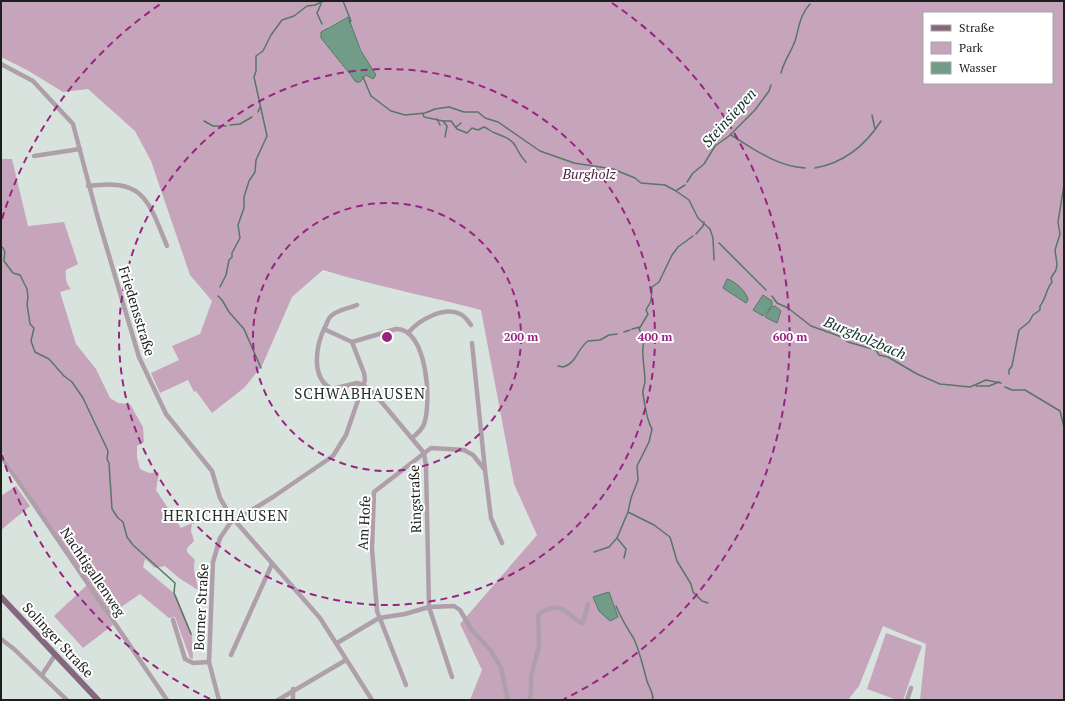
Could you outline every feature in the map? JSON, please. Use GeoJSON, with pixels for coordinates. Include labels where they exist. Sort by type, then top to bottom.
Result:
{"type":"FeatureCollection","features":[{"type":"Feature","properties":{"kind":"main road","name":"Solinger Straße"},"geometry":{"type":"LineString","coordinates":[[1,597],[98,700]]}},
{"type":"Feature","properties":{"kind":"street","name":"Friedensstraße"},"geometry":{"type":"LineString","coordinates":[[1,64],[33,81],[39,89],[57,104],[73,124],[88,186],[139,357],[166,414],[212,471],[222,503],[234,520]]}},
{"type":"Feature","properties":{"kind":"street"},"geometry":{"type":"LineString","coordinates":[[34,156],[80,149]]}},
{"type":"Feature","properties":{"kind":"street"},"geometry":{"type":"LineString","coordinates":[[88,186],[118,184],[136,191],[152,209],[167,246]]}},
{"type":"Feature","properties":{"kind":"street"},"geometry":{"type":"LineString","coordinates":[[357,305],[332,315],[320,337],[317,357],[323,383],[326,386],[334,390],[357,383],[363,385]]}},
{"type":"Feature","properties":{"kind":"street"},"geometry":{"type":"LineString","coordinates":[[410,332],[422,319],[448,311],[460,314],[471,325]]}},
{"type":"Feature","properties":{"kind":"street"},"geometry":{"type":"LineString","coordinates":[[324,329],[352,342],[396,329],[403,328],[410,332],[420,350],[426,385],[424,423],[421,431],[412,438]]}},
{"type":"Feature","properties":{"kind":"street"},"geometry":{"type":"LineString","coordinates":[[352,342],[364,373],[363,385],[346,435],[333,456],[273,497],[234,520],[320,618],[372,700]]}},
{"type":"Feature","properties":{"kind":"street"},"geometry":{"type":"LineString","coordinates":[[472,343],[491,518],[502,543]]}},
{"type":"Feature","properties":{"kind":"street","name":"Ringstraße"},"geometry":{"type":"LineString","coordinates":[[363,385],[382,400],[424,453],[426,466],[429,607],[452,677]]}},
{"type":"Feature","properties":{"kind":"street"},"geometry":{"type":"LineString","coordinates":[[424,453],[431,448],[464,450],[473,455],[485,470]]}},
{"type":"Feature","properties":{"kind":"street","name":"Am Hofe"},"geometry":{"type":"LineString","coordinates":[[406,686],[377,611],[372,549],[373,495],[374,492],[424,453]]}},
{"type":"Feature","properties":{"kind":"street","name":"Nachtigallenweg"},"geometry":{"type":"LineString","coordinates":[[1,456],[167,700]]}},
{"type":"Feature","properties":{"kind":"street","name":"Borner Straße"},"geometry":{"type":"LineString","coordinates":[[219,700],[209,662],[213,562],[220,538],[234,520]]}},
{"type":"Feature","properties":{"kind":"street"},"geometry":{"type":"LineString","coordinates":[[231,654],[272,564]]}},
{"type":"Feature","properties":{"kind":"street"},"geometry":{"type":"LineString","coordinates":[[529,700],[531,694],[531,677],[539,646],[538,616],[540,612],[554,607],[560,608],[567,611],[573,618],[583,623],[588,604]]}},
{"type":"Feature","properties":{"kind":"street"},"geometry":{"type":"LineString","coordinates":[[337,643],[379,618],[405,614],[429,607],[451,605],[460,610],[472,629],[491,651],[501,668],[508,700]]}},
{"type":"Feature","properties":{"kind":"street"},"geometry":{"type":"LineString","coordinates":[[173,620],[185,659],[193,663],[209,662]]}},
{"type":"Feature","properties":{"kind":"street"},"geometry":{"type":"LineString","coordinates":[[1,639],[42,675],[67,700]]}},
{"type":"Feature","properties":{"kind":"street"},"geometry":{"type":"LineString","coordinates":[[42,675],[55,655]]}},
{"type":"Feature","properties":{"kind":"street"},"geometry":{"type":"LineString","coordinates":[[278,700],[346,660]]}},
{"type":"Feature","properties":{"kind":"street"},"geometry":{"type":"LineString","coordinates":[[907,700],[911,688]]}},
{"type":"Feature","properties":{"kind":"street"},"geometry":{"type":"LineString","coordinates":[[293,690],[293,700]]}},
{"type":"Feature","properties":{"kind":"green space","name":"Burgholz"},"geometry":{"type":"Polygon","coordinates":[[[1,1],[1064,1],[1064,700],[920,700],[926,644],[883,626],[859,686],[848,700],[470,700],[482,670],[460,624],[537,535],[514,484],[481,310],[323,270],[292,297],[262,366],[244,388],[212,413],[196,391],[194,392],[188,380],[160,393],[151,373],[179,360],[172,346],[200,334],[212,301],[190,275],[151,161],[135,131],[88,89],[63,92],[27,70],[1,57],[1,1]],[[347,17],[328,27],[321,38],[351,77],[367,75],[366,61],[347,17]],[[763,295],[753,310],[763,316],[772,307],[763,295]],[[609,592],[593,597],[610,621],[618,617],[609,592]]]}},
{"type":"Feature","properties":{"kind":"green space"},"geometry":{"type":"Polygon","coordinates":[[[1,159],[12,159],[28,226],[64,222],[78,264],[66,270],[66,280],[71,289],[60,292],[76,344],[96,369],[110,398],[118,403],[130,404],[143,427],[144,442],[137,446],[137,457],[140,469],[149,473],[159,472],[156,490],[181,528],[192,523],[191,531],[194,541],[187,548],[187,552],[195,560],[194,571],[198,590],[179,578],[165,566],[155,568],[145,559],[143,567],[176,595],[192,634],[193,659],[190,658],[175,617],[169,618],[140,594],[111,614],[47,522],[1,451],[1,159]]]}},
{"type":"Feature","properties":{"kind":"green space"},"geometry":{"type":"Polygon","coordinates":[[[16,486],[30,506],[1,530],[1,496],[16,486]]]}},
{"type":"Feature","properties":{"kind":"green space"},"geometry":{"type":"Polygon","coordinates":[[[87,585],[113,625],[83,648],[54,616],[87,585]]]}},
{"type":"Feature","properties":{"kind":"green space"},"geometry":{"type":"Polygon","coordinates":[[[886,633],[922,646],[903,700],[897,700],[867,689],[886,633]]]}},
{"type":"Feature","properties":{"kind":"water"},"geometry":{"type":"Polygon","coordinates":[[[348,17],[361,51],[376,75],[373,79],[366,75],[360,82],[356,82],[321,38],[321,32],[348,17]]]}},
{"type":"Feature","properties":{"kind":"water"},"geometry":{"type":"Polygon","coordinates":[[[727,279],[734,282],[743,290],[748,300],[746,303],[723,288],[727,279]]]}},
{"type":"Feature","properties":{"kind":"water"},"geometry":{"type":"Polygon","coordinates":[[[763,295],[772,301],[772,307],[775,306],[781,311],[777,323],[765,317],[771,307],[763,316],[753,310],[763,295]]]}},
{"type":"Feature","properties":{"kind":"water"},"geometry":{"type":"Polygon","coordinates":[[[609,592],[618,617],[610,621],[599,611],[593,597],[609,592]]]}},
{"type":"Feature","properties":{"kind":"waterway"},"geometry":{"type":"LineString","coordinates":[[220,287],[226,275],[229,260],[232,257],[232,253],[240,238],[238,225],[244,208],[244,197],[249,181],[255,172],[256,160],[267,136],[254,77],[256,71],[256,56],[263,51],[271,35],[282,20],[294,16],[307,6],[315,5],[324,1]]}},
{"type":"Feature","properties":{"kind":"waterway","name":"Burgholzbach"},"geometry":{"type":"LineString","coordinates":[[343,1],[351,21],[349,22]]}},
{"type":"Feature","properties":{"kind":"waterway"},"geometry":{"type":"LineString","coordinates":[[321,4],[317,13],[322,24]]}},
{"type":"Feature","properties":{"kind":"waterway","name":"Steinsiepen"},"geometry":{"type":"LineString","coordinates":[[781,73],[795,41],[804,12],[810,4]]}},
{"type":"Feature","properties":{"kind":"waterway","name":"Burgholzbach"},"geometry":{"type":"LineString","coordinates":[[363,77],[371,96],[391,111],[405,115],[425,113],[435,109],[449,107],[464,112],[478,112],[485,118],[498,122],[540,151],[574,163],[613,169],[635,178],[641,183],[665,185],[689,200],[698,218],[710,229],[713,238],[714,260]]}},
{"type":"Feature","properties":{"kind":"waterway","name":"Steinsiepen"},"geometry":{"type":"LineString","coordinates":[[687,182],[693,173],[704,164],[715,146],[729,136],[755,110],[769,91],[771,85]]}},
{"type":"Feature","properties":{"kind":"waterway"},"geometry":{"type":"LineString","coordinates":[[258,112],[260,107]]}},
{"type":"Feature","properties":{"kind":"waterway"},"geometry":{"type":"LineString","coordinates":[[423,114],[424,117],[451,121],[457,129],[467,133],[472,128],[478,130],[484,127],[512,142],[521,157],[526,162]]}},
{"type":"Feature","properties":{"kind":"waterway"},"geometry":{"type":"LineString","coordinates":[[872,115],[875,129]]}},
{"type":"Feature","properties":{"kind":"waterway"},"geometry":{"type":"LineString","coordinates":[[230,125],[240,124],[252,117]]}},
{"type":"Feature","properties":{"kind":"waterway"},"geometry":{"type":"LineString","coordinates":[[437,119],[440,125]]}},
{"type":"Feature","properties":{"kind":"waterway"},"geometry":{"type":"LineString","coordinates":[[204,121],[213,126],[226,126]]}},
{"type":"Feature","properties":{"kind":"waterway"},"geometry":{"type":"LineString","coordinates":[[443,121],[447,126],[445,137]]}},
{"type":"Feature","properties":{"kind":"waterway"},"geometry":{"type":"LineString","coordinates":[[815,168],[825,166],[844,158],[860,146],[881,121]]}},
{"type":"Feature","properties":{"kind":"waterway"},"geometry":{"type":"LineString","coordinates":[[456,127],[461,123]]}},
{"type":"Feature","properties":{"kind":"waterway"},"geometry":{"type":"LineString","coordinates":[[731,135],[766,156],[784,164],[805,168]]}},
{"type":"Feature","properties":{"kind":"waterway"},"geometry":{"type":"LineString","coordinates":[[1064,172],[1064,183]]}},
{"type":"Feature","properties":{"kind":"waterway","name":"Steinsiepen"},"geometry":{"type":"LineString","coordinates":[[677,190],[685,185]]}},
{"type":"Feature","properties":{"kind":"waterway"},"geometry":{"type":"LineString","coordinates":[[1009,374],[1019,330],[1029,322],[1033,315],[1040,310],[1040,306],[1052,282],[1051,278],[1056,270],[1057,264],[1055,250],[1060,234],[1058,222],[1064,185]]}},
{"type":"Feature","properties":{"kind":"waterway"},"geometry":{"type":"LineString","coordinates":[[696,234],[703,226],[704,222]]}},
{"type":"Feature","properties":{"kind":"waterway"},"geometry":{"type":"LineString","coordinates":[[624,558],[626,549],[617,538],[628,512],[631,498],[638,480],[637,466],[649,442],[652,429],[647,416],[643,392],[645,381],[643,348],[645,339],[639,329],[648,314],[646,310],[651,301],[652,287],[659,282],[672,255],[678,247],[693,236]]}},
{"type":"Feature","properties":{"kind":"waterway","name":"Burgholzbach"},"geometry":{"type":"LineString","coordinates":[[719,243],[766,290]]}},
{"type":"Feature","properties":{"kind":"waterway"},"geometry":{"type":"LineString","coordinates":[[1,246],[5,251],[4,261],[13,273],[20,275],[27,289],[27,304],[30,324],[34,328],[31,341],[35,352],[49,359],[64,376],[72,382],[83,398],[108,451],[107,459],[109,463],[112,509],[118,518],[123,522],[127,537],[133,545],[175,583],[174,593],[191,634]]}},
{"type":"Feature","properties":{"kind":"waterway"},"geometry":{"type":"LineString","coordinates":[[218,296],[229,312],[244,329],[261,368]]}},
{"type":"Feature","properties":{"kind":"waterway","name":"Burgholzbach"},"geometry":{"type":"LineString","coordinates":[[772,296],[777,303],[788,308],[811,326],[839,336],[848,342],[876,350],[879,355],[888,357],[917,374],[940,384],[970,387],[986,380],[1001,383]]}},
{"type":"Feature","properties":{"kind":"waterway"},"geometry":{"type":"LineString","coordinates":[[632,329],[640,327]]}},
{"type":"Feature","properties":{"kind":"waterway"},"geometry":{"type":"LineString","coordinates":[[624,332],[630,330]]}},
{"type":"Feature","properties":{"kind":"waterway"},"geometry":{"type":"LineString","coordinates":[[558,366],[563,367],[571,363],[584,344],[588,341],[600,340],[609,335],[617,334]]}},
{"type":"Feature","properties":{"kind":"waterway"},"geometry":{"type":"LineString","coordinates":[[976,386],[989,386],[999,382]]}},
{"type":"Feature","properties":{"kind":"waterway","name":"Burgholzbach"},"geometry":{"type":"LineString","coordinates":[[1005,387],[1012,390],[1025,390],[1060,411],[1064,427]]}},
{"type":"Feature","properties":{"kind":"waterway"},"geometry":{"type":"LineString","coordinates":[[628,512],[654,525],[670,537],[677,561],[691,584],[693,592],[702,601],[708,603]]}},
{"type":"Feature","properties":{"kind":"waterway"},"geometry":{"type":"LineString","coordinates":[[594,552],[609,547],[617,538]]}},
{"type":"Feature","properties":{"kind":"waterway"},"geometry":{"type":"LineString","coordinates":[[616,606],[634,639],[640,654],[653,700]]}},
{"type":"Feature","properties":{"kind":"district","name":"SCHWABHAUSEN"},"geometry":{"type":"Point","coordinates":[360,394]}},
{"type":"Feature","properties":{"kind":"district","name":"HERICHHAUSEN"},"geometry":{"type":"Point","coordinates":[226,516]}}]}
